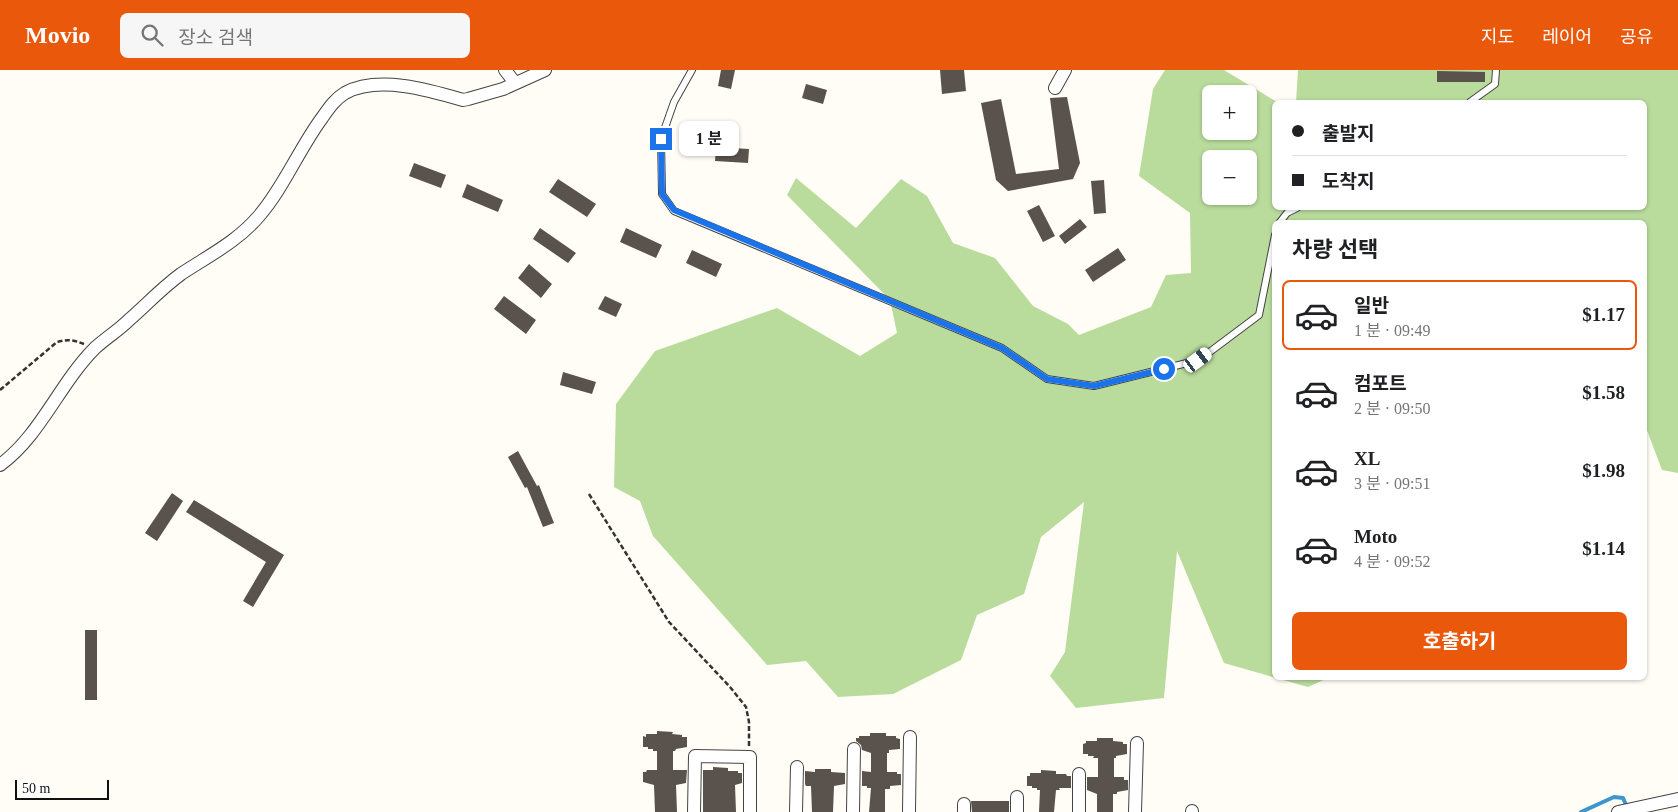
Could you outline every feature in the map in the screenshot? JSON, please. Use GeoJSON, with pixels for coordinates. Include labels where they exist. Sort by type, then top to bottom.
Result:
{"type":"FeatureCollection","features":[{"type":"Feature","properties":{"kind":"street"},"geometry":{"type":"LineString","coordinates":[[505,70],[515,84]]}},
{"type":"Feature","properties":{"kind":"street"},"geometry":{"type":"LineString","coordinates":[[0,465],[13,456],[27,440],[74,374],[95,349],[129,321],[164,286],[241,235],[260,216],[312,132],[335,100],[360,87],[399,85],[429,90],[463,100],[503,89],[545,70]]}},
{"type":"Feature","properties":{"kind":"street"},"geometry":{"type":"LineString","coordinates":[[1055,88],[1065,70]]}},
{"type":"Feature","properties":{"kind":"street"},"geometry":{"type":"LineString","coordinates":[[909,812],[910,736]]}},
{"type":"Feature","properties":{"kind":"street"},"geometry":{"type":"LineString","coordinates":[[1135,812],[1136,743]]}},
{"type":"Feature","properties":{"kind":"street"},"geometry":{"type":"LineString","coordinates":[[853,812],[854,749]]}},
{"type":"Feature","properties":{"kind":"street"},"geometry":{"type":"LineString","coordinates":[[694,812],[695,756],[750,757],[750,812]]}},
{"type":"Feature","properties":{"kind":"street"},"geometry":{"type":"LineString","coordinates":[[796,812],[797,767]]}},
{"type":"Feature","properties":{"kind":"street"},"geometry":{"type":"LineString","coordinates":[[1079,774],[1079,812]]}},
{"type":"Feature","properties":{"kind":"street"},"geometry":{"type":"LineString","coordinates":[[1017,797],[1017,812]]}},
{"type":"Feature","properties":{"kind":"street"},"geometry":{"type":"LineString","coordinates":[[1620,811],[1678,799]]}},
{"type":"Feature","properties":{"kind":"lane"},"geometry":{"type":"LineString","coordinates":[[692,70],[674,102],[661,139],[662,194],[674,210],[1002,348],[1047,379],[1094,386],[1198,360],[1259,315],[1272,250]]}},
{"type":"Feature","properties":{"kind":"lane"},"geometry":{"type":"LineString","coordinates":[[1473,100],[1495,84],[1496,70]]}},
{"type":"Feature","properties":{"kind":"lane"},"geometry":{"type":"LineString","coordinates":[[1282,220],[1287,213],[1293,210]]}},
{"type":"Feature","properties":{"kind":"path"},"geometry":{"type":"LineString","coordinates":[[0,390],[56,342],[65,339],[75,340],[95,349]]}},
{"type":"Feature","properties":{"kind":"path"},"geometry":{"type":"LineString","coordinates":[[589,494],[669,622],[730,686],[746,707],[749,722],[750,757]]}},
{"type":"Feature","properties":{"kind":"green space"},"geometry":{"type":"Polygon","coordinates":[[[1165,70],[1224,70],[1249,85],[1202,85],[1202,140],[1257,140],[1257,90],[1274,100],[1272,100],[1272,210],[1647,210],[1647,100],[1296,100],[1298,70],[1678,70],[1678,473],[1662,470],[1647,430],[1647,220],[1272,220],[1272,677],[1224,663],[1177,551],[1164,698],[1076,708],[1050,676],[1065,652],[1084,502],[1041,537],[1024,594],[977,615],[961,660],[893,694],[838,697],[806,661],[767,665],[653,536],[640,501],[614,487],[616,404],[655,351],[777,308],[860,356],[897,333],[890,300],[787,195],[796,178],[856,228],[901,179],[927,196],[953,243],[995,258],[1033,306],[1068,324],[1079,335],[1151,307],[1166,275],[1191,273],[1190,213],[1139,176],[1153,89],[1165,70]]]}},
{"type":"Feature","properties":{"kind":"green space"},"geometry":{"type":"Polygon","coordinates":[[[1283,680],[1324,680],[1308,687],[1283,680]]]}},
{"type":"Feature","properties":{"kind":"building"},"geometry":{"type":"Polygon","coordinates":[[[721,70],[735,70],[731,89],[718,86],[721,70]]]}},
{"type":"Feature","properties":{"kind":"building"},"geometry":{"type":"Polygon","coordinates":[[[940,70],[964,70],[966,91],[942,94],[940,70]]]}},
{"type":"Feature","properties":{"kind":"building"},"geometry":{"type":"Polygon","coordinates":[[[1437,71],[1485,72],[1485,82],[1437,82],[1437,71]]]}},
{"type":"Feature","properties":{"kind":"building"},"geometry":{"type":"Polygon","coordinates":[[[806,84],[827,90],[823,104],[802,98],[806,84]]]}},
{"type":"Feature","properties":{"kind":"building"},"geometry":{"type":"Polygon","coordinates":[[[1067,97],[1080,163],[1073,179],[1008,191],[996,180],[981,103],[1001,99],[1016,174],[1059,169],[1050,98],[1067,97]]]}},
{"type":"Feature","properties":{"kind":"building"},"geometry":{"type":"Polygon","coordinates":[[[716,147],[749,149],[748,163],[715,161],[716,147]]]}},
{"type":"Feature","properties":{"kind":"building"},"geometry":{"type":"Polygon","coordinates":[[[414,163],[446,175],[441,188],[409,176],[414,163]]]}},
{"type":"Feature","properties":{"kind":"building"},"geometry":{"type":"Polygon","coordinates":[[[558,179],[596,204],[587,217],[549,192],[558,179]]]}},
{"type":"Feature","properties":{"kind":"building"},"geometry":{"type":"Polygon","coordinates":[[[1104,180],[1106,213],[1094,214],[1091,181],[1104,180]]]}},
{"type":"Feature","properties":{"kind":"building"},"geometry":{"type":"Polygon","coordinates":[[[467,184],[503,200],[498,212],[462,197],[467,184]]]}},
{"type":"Feature","properties":{"kind":"building"},"geometry":{"type":"Polygon","coordinates":[[[1039,205],[1055,236],[1043,242],[1027,211],[1039,205]]]}},
{"type":"Feature","properties":{"kind":"building"},"geometry":{"type":"Polygon","coordinates":[[[1080,219],[1087,227],[1065,244],[1059,236],[1080,219]]]}},
{"type":"Feature","properties":{"kind":"building"},"geometry":{"type":"Polygon","coordinates":[[[540,228],[576,253],[568,263],[533,239],[540,228]]]}},
{"type":"Feature","properties":{"kind":"building"},"geometry":{"type":"Polygon","coordinates":[[[626,228],[662,245],[656,258],[620,242],[626,228]]]}},
{"type":"Feature","properties":{"kind":"building"},"geometry":{"type":"Polygon","coordinates":[[[1118,248],[1126,260],[1093,282],[1085,270],[1118,248]]]}},
{"type":"Feature","properties":{"kind":"building"},"geometry":{"type":"Polygon","coordinates":[[[692,250],[722,264],[716,277],[686,263],[692,250]]]}},
{"type":"Feature","properties":{"kind":"building"},"geometry":{"type":"Polygon","coordinates":[[[529,264],[552,284],[541,298],[518,278],[529,264]]]}},
{"type":"Feature","properties":{"kind":"building"},"geometry":{"type":"Polygon","coordinates":[[[504,296],[536,320],[526,334],[494,309],[504,296]]]}},
{"type":"Feature","properties":{"kind":"building"},"geometry":{"type":"Polygon","coordinates":[[[605,296],[622,304],[616,317],[598,309],[605,296]]]}},
{"type":"Feature","properties":{"kind":"building"},"geometry":{"type":"Polygon","coordinates":[[[563,372],[596,382],[592,394],[560,385],[563,372]]]}},
{"type":"Feature","properties":{"kind":"building"},"geometry":{"type":"Polygon","coordinates":[[[518,451],[537,486],[539,485],[554,523],[543,527],[527,487],[525,488],[508,457],[518,451]]]}},
{"type":"Feature","properties":{"kind":"building"},"geometry":{"type":"Polygon","coordinates":[[[172,493],[183,501],[157,541],[145,533],[172,493]]]}},
{"type":"Feature","properties":{"kind":"building"},"geometry":{"type":"Polygon","coordinates":[[[194,500],[284,555],[253,607],[243,601],[266,562],[186,512],[194,500]]]}},
{"type":"Feature","properties":{"kind":"building"},"geometry":{"type":"Polygon","coordinates":[[[85,630],[97,630],[97,700],[85,700],[85,630]]]}},
{"type":"Feature","properties":{"kind":"building"},"geometry":{"type":"Polygon","coordinates":[[[657,731],[673,732],[672,734],[687,737],[687,747],[673,751],[673,770],[687,770],[686,783],[676,785],[677,812],[655,812],[654,785],[643,782],[643,772],[657,770],[657,751],[643,747],[643,736],[646,737],[646,734],[657,734],[657,731]]]}},
{"type":"Feature","properties":{"kind":"building"},"geometry":{"type":"Polygon","coordinates":[[[870,733],[886,733],[886,736],[896,736],[896,738],[900,739],[900,749],[889,750],[889,753],[887,753],[887,772],[901,774],[901,785],[890,786],[890,789],[885,789],[885,812],[869,812],[871,788],[862,786],[862,771],[871,772],[871,753],[862,750],[856,738],[859,738],[859,736],[870,736],[870,733]]]}},
{"type":"Feature","properties":{"kind":"building"},"geometry":{"type":"Polygon","coordinates":[[[1097,738],[1113,738],[1113,741],[1127,744],[1127,754],[1114,758],[1114,777],[1124,777],[1124,780],[1128,780],[1128,790],[1113,794],[1113,812],[1097,812],[1097,794],[1087,790],[1087,777],[1098,777],[1098,758],[1083,754],[1083,744],[1086,741],[1097,741],[1097,738]]]}},
{"type":"Feature","properties":{"kind":"building"},"geometry":{"type":"Polygon","coordinates":[[[713,767],[728,768],[728,771],[742,773],[742,783],[735,785],[736,812],[703,812],[703,770],[713,770],[713,767]]]}},
{"type":"Feature","properties":{"kind":"building"},"geometry":{"type":"Polygon","coordinates":[[[815,769],[831,769],[831,772],[845,773],[845,784],[834,786],[833,812],[812,812],[811,786],[806,786],[805,784],[805,771],[815,772],[815,769]]]}},
{"type":"Feature","properties":{"kind":"building"},"geometry":{"type":"Polygon","coordinates":[[[1041,770],[1056,771],[1056,774],[1071,776],[1071,788],[1059,788],[1060,790],[1056,790],[1054,812],[1039,812],[1040,790],[1027,786],[1027,776],[1030,776],[1030,773],[1041,773],[1041,770]]]}},
{"type":"Feature","properties":{"kind":"building"},"geometry":{"type":"Polygon","coordinates":[[[971,801],[1009,801],[1009,812],[972,812],[971,801]]]}},
{"type":"Feature","properties":{"kind":"waterway"},"geometry":{"type":"LineString","coordinates":[[1581,812],[1614,797],[1623,798],[1627,807]]}},
{"type":"Feature","properties":{"kind":"route"},"geometry":{"type":"LineString","coordinates":[[661,139],[662,194],[674,210],[1002,348],[1047,379],[1094,386],[1164,369]]}}]}
